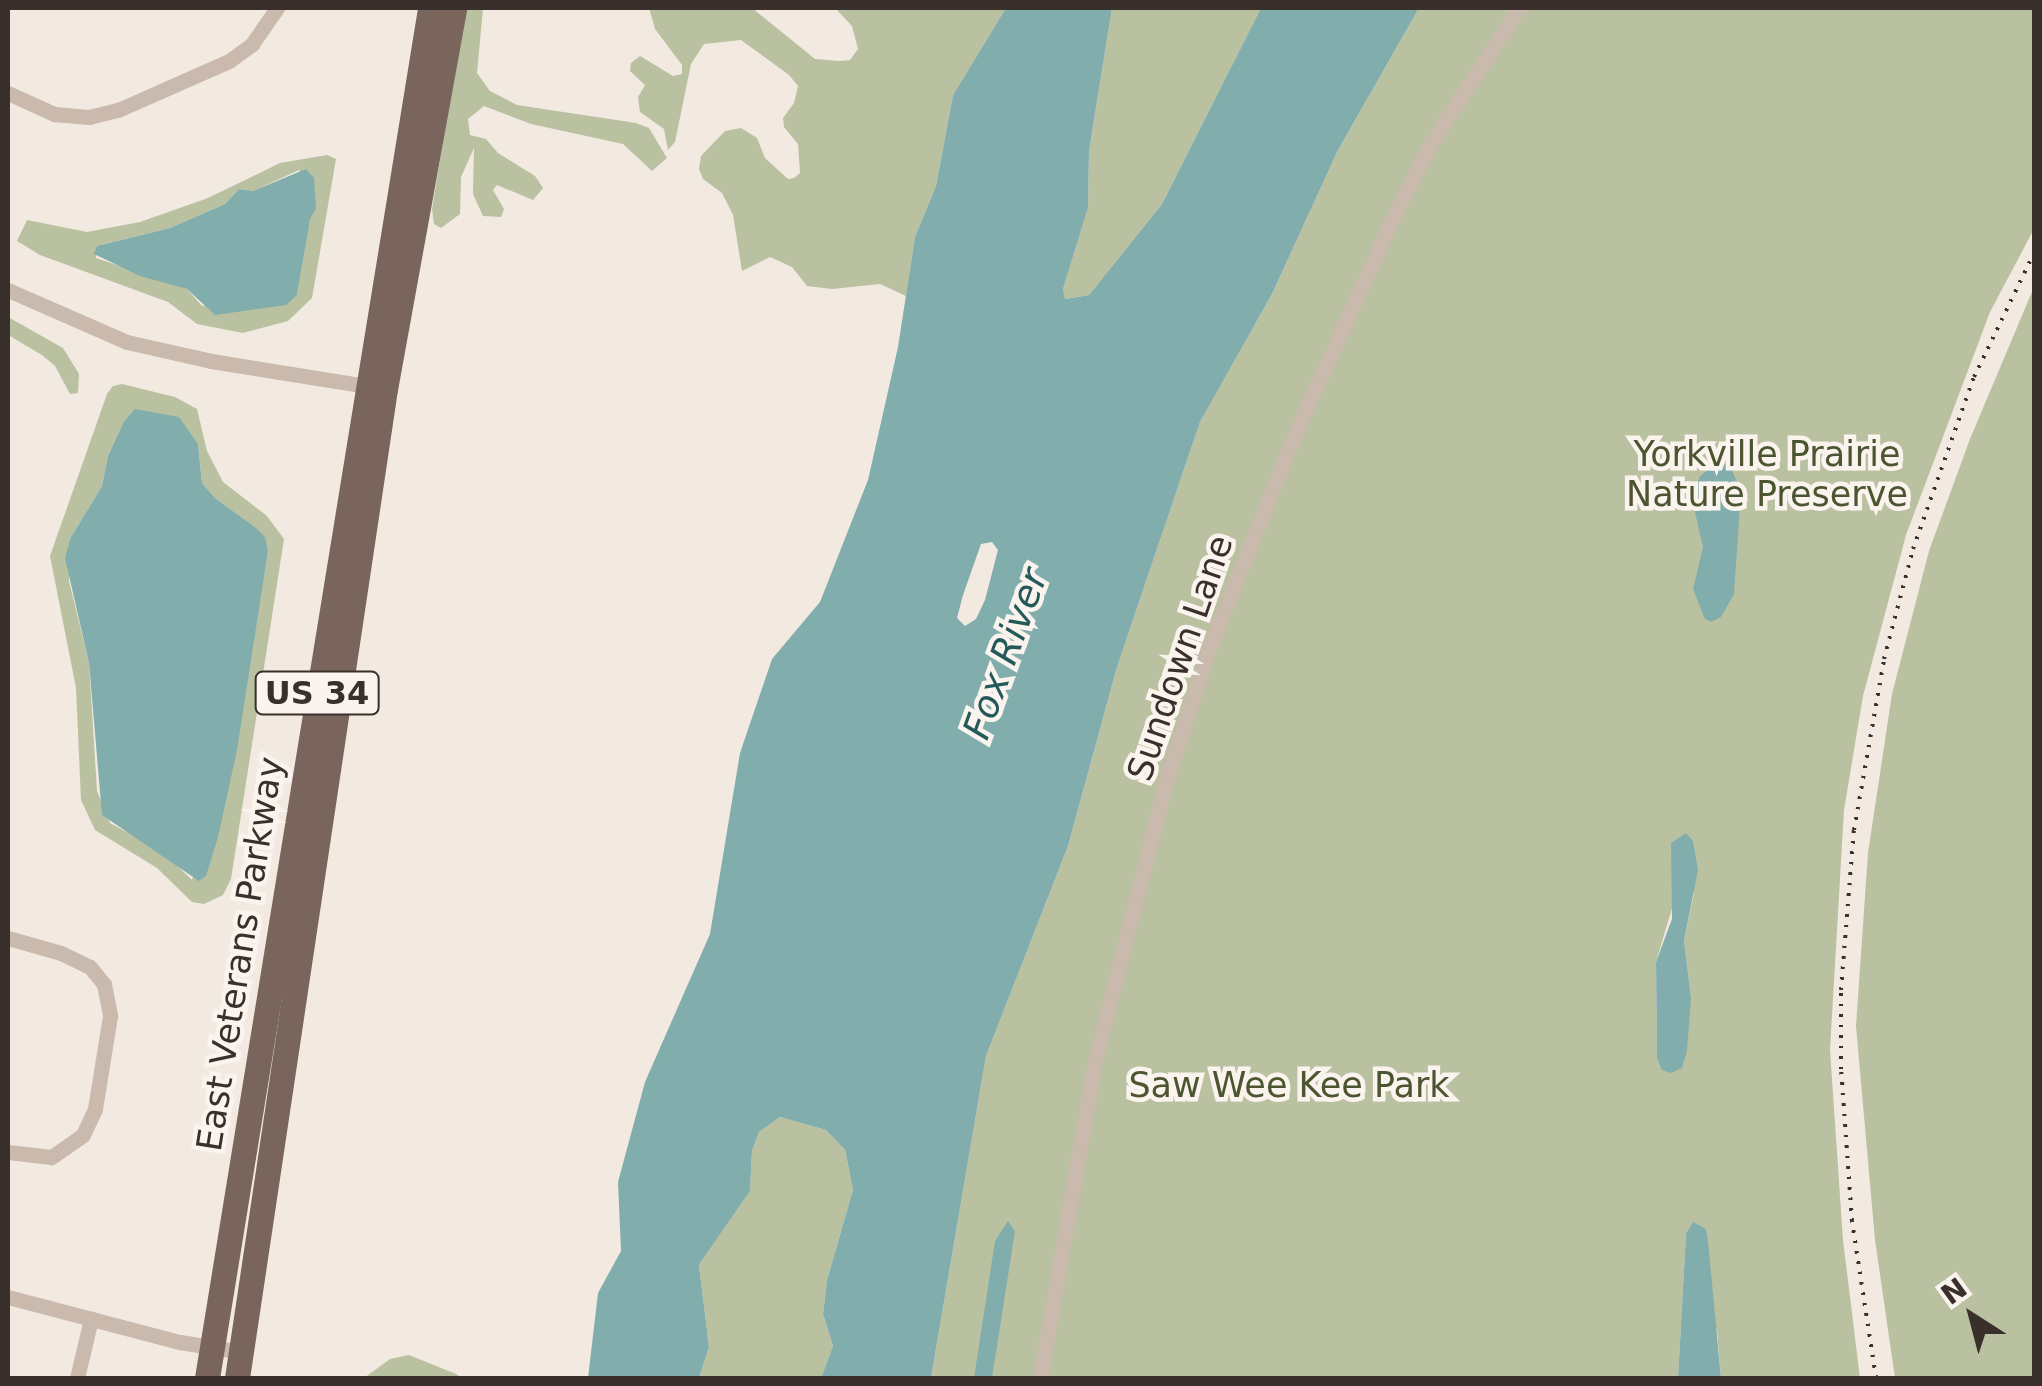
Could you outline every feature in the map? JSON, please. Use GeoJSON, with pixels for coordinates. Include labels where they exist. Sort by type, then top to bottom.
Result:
{"type":"FeatureCollection","features":[{"type":"Feature","properties":{"kind":"main road","name":"East Veterans Parkway"},"geometry":{"type":"LineString","coordinates":[[237,1378],[430,8]]}},
{"type":"Feature","properties":{"kind":"main road","name":"East Veterans Parkway"},"geometry":{"type":"LineString","coordinates":[[207,1378],[377,387],[454,8]]}},
{"type":"Feature","properties":{"kind":"street"},"geometry":{"type":"LineString","coordinates":[[8,92],[54,114],[89,116],[118,110],[229,61],[264,30],[277,8]]}},
{"type":"Feature","properties":{"kind":"street","name":"Sundown Lane"},"geometry":{"type":"LineString","coordinates":[[1040,1378],[1094,1064],[1168,774],[1205,661],[1298,429],[1384,236],[1431,143],[1518,8]]}},
{"type":"Feature","properties":{"kind":"street"},"geometry":{"type":"LineString","coordinates":[[8,290],[127,342],[211,361],[377,387]]}},
{"type":"Feature","properties":{"kind":"street"},"geometry":{"type":"LineString","coordinates":[[8,938],[61,953],[90,967],[104,984],[110,1016],[95,1108],[84,1135],[51,1157],[8,1152]]}},
{"type":"Feature","properties":{"kind":"street"},"geometry":{"type":"LineString","coordinates":[[8,1296],[91,1319],[242,1352]]}},
{"type":"Feature","properties":{"kind":"street"},"geometry":{"type":"LineString","coordinates":[[76,1378],[91,1319]]}},
{"type":"Feature","properties":{"kind":"green space"},"geometry":{"type":"Polygon","coordinates":[[[465,8],[483,8],[477,73],[490,91],[517,105],[636,123],[649,128],[667,158],[652,171],[623,144],[531,124],[484,106],[468,119],[470,135],[486,139],[498,153],[535,176],[543,188],[533,200],[497,185],[493,190],[504,209],[501,217],[483,216],[473,194],[474,148],[461,177],[460,214],[441,228],[434,224],[432,209],[465,8]]]}},
{"type":"Feature","properties":{"kind":"green space"},"geometry":{"type":"Polygon","coordinates":[[[649,8],[752,8],[815,59],[839,61],[850,60],[858,49],[852,26],[835,8],[1006,8],[953,95],[936,186],[915,237],[906,296],[880,284],[832,289],[807,286],[792,267],[770,257],[742,271],[733,215],[722,193],[703,179],[699,169],[701,156],[725,131],[741,128],[757,138],[765,158],[788,179],[794,178],[800,173],[798,144],[784,127],[783,118],[794,103],[798,86],[741,40],[704,44],[691,64],[675,142],[668,150],[664,129],[640,112],[638,97],[645,85],[630,71],[631,63],[640,56],[673,76],[682,74],[682,65],[655,29],[649,8]]]}},
{"type":"Feature","properties":{"kind":"green space"},"geometry":{"type":"Polygon","coordinates":[[[1112,8],[1261,8],[1162,204],[1089,295],[1065,299],[1063,289],[1088,208],[1089,151],[1112,8]]]}},
{"type":"Feature","properties":{"kind":"green space","name":"Saw Wee Kee Park"},"geometry":{"type":"Polygon","coordinates":[[[1419,8],[2034,8],[2034,229],[1990,312],[1906,535],[1863,696],[1844,810],[1830,1050],[1843,1240],[1860,1378],[1721,1378],[1717,1331],[1686,1234],[1678,1378],[931,1378],[986,1056],[1068,846],[1117,667],[1200,422],[1272,294],[1338,150],[1419,8]],[[1694,893],[1673,905],[1656,962],[1657,1058],[1691,997],[1684,941],[1694,893]]]}},
{"type":"Feature","properties":{"kind":"green space"},"geometry":{"type":"Polygon","coordinates":[[[327,155],[336,159],[312,298],[288,321],[243,333],[197,324],[168,302],[40,255],[17,241],[27,220],[87,232],[140,222],[208,198],[280,163],[327,155]],[[299,170],[253,191],[239,189],[225,204],[170,228],[97,246],[96,258],[187,289],[202,306],[297,295],[313,196],[299,170]]]}},
{"type":"Feature","properties":{"kind":"green space"},"geometry":{"type":"Polygon","coordinates":[[[2034,287],[2034,1378],[1895,1378],[1875,1240],[1856,1026],[1868,853],[1892,694],[1929,551],[1970,439],[2034,287]]]}},
{"type":"Feature","properties":{"kind":"green space"},"geometry":{"type":"Polygon","coordinates":[[[8,317],[63,348],[79,374],[78,393],[70,394],[55,366],[42,355],[8,335],[8,317]]]}},
{"type":"Feature","properties":{"kind":"green space"},"geometry":{"type":"Polygon","coordinates":[[[122,384],[175,397],[197,409],[207,451],[223,482],[267,516],[284,539],[231,879],[223,895],[204,904],[192,902],[157,868],[95,830],[81,800],[76,688],[50,556],[113,386],[122,384]],[[123,423],[108,456],[102,486],[71,537],[69,581],[89,663],[97,791],[110,823],[163,852],[192,880],[254,634],[268,551],[255,527],[215,498],[202,483],[198,444],[123,423]]]}},
{"type":"Feature","properties":{"kind":"green space"},"geometry":{"type":"Polygon","coordinates":[[[780,1117],[826,1130],[845,1150],[853,1190],[827,1280],[823,1314],[833,1346],[821,1378],[699,1378],[709,1347],[699,1265],[750,1191],[752,1151],[759,1132],[780,1117]]]}},
{"type":"Feature","properties":{"kind":"green space"},"geometry":{"type":"Polygon","coordinates":[[[409,1355],[462,1378],[364,1378],[390,1359],[409,1355]]]}},
{"type":"Feature","properties":{"kind":"water","name":"Fox River"},"geometry":{"type":"Polygon","coordinates":[[[1006,8],[1112,8],[1089,151],[1088,208],[1063,289],[1065,299],[1089,295],[1162,204],[1261,8],[1419,8],[1338,150],[1272,294],[1200,422],[1117,667],[1068,846],[986,1056],[931,1378],[821,1378],[833,1346],[823,1314],[827,1280],[853,1190],[845,1150],[826,1130],[780,1117],[759,1132],[752,1151],[750,1191],[699,1265],[709,1347],[699,1378],[588,1378],[598,1293],[621,1251],[618,1182],[645,1082],[710,934],[740,753],[772,659],[820,602],[868,480],[898,347],[915,237],[936,186],[953,95],[1006,8]],[[992,542],[981,544],[957,618],[965,626],[976,619],[985,600],[998,550],[992,542]]]}},
{"type":"Feature","properties":{"kind":"water"},"geometry":{"type":"Polygon","coordinates":[[[306,169],[314,178],[316,209],[310,219],[297,295],[286,305],[215,315],[187,289],[140,276],[94,254],[97,246],[170,228],[225,204],[239,189],[253,191],[306,169]]]}},
{"type":"Feature","properties":{"kind":"water"},"geometry":{"type":"Polygon","coordinates":[[[135,409],[179,417],[198,444],[202,483],[265,537],[268,551],[237,750],[218,837],[206,876],[199,881],[102,815],[89,663],[65,558],[71,537],[102,486],[108,456],[123,423],[135,409]]]}},
{"type":"Feature","properties":{"kind":"water"},"geometry":{"type":"Polygon","coordinates":[[[1719,462],[1730,466],[1741,491],[1734,594],[1721,617],[1711,622],[1705,619],[1693,589],[1703,547],[1692,499],[1700,476],[1719,462]]]}},
{"type":"Feature","properties":{"kind":"water"},"geometry":{"type":"Polygon","coordinates":[[[1686,833],[1693,841],[1698,870],[1684,941],[1691,997],[1687,1051],[1682,1068],[1671,1073],[1662,1070],[1657,1058],[1656,962],[1672,919],[1671,843],[1686,833]]]}},
{"type":"Feature","properties":{"kind":"water"},"geometry":{"type":"Polygon","coordinates":[[[1008,1221],[1015,1231],[992,1378],[974,1378],[995,1241],[1008,1221]]]}},
{"type":"Feature","properties":{"kind":"water"},"geometry":{"type":"Polygon","coordinates":[[[1693,1222],[1706,1229],[1721,1378],[1678,1378],[1686,1234],[1693,1222]]]}},
{"type":"Feature","properties":{"kind":"railway"},"geometry":{"type":"LineString","coordinates":[[1876,1378],[1852,1221],[1841,1069],[1841,990],[1854,830],[1884,659],[1913,549],[1974,377],[2034,253]]}},
{"type":"Feature","properties":{"kind":"park label","name":"Yorkville Prairie Nature Preserve"},"geometry":{"type":"Point","coordinates":[1767,474]}}]}
